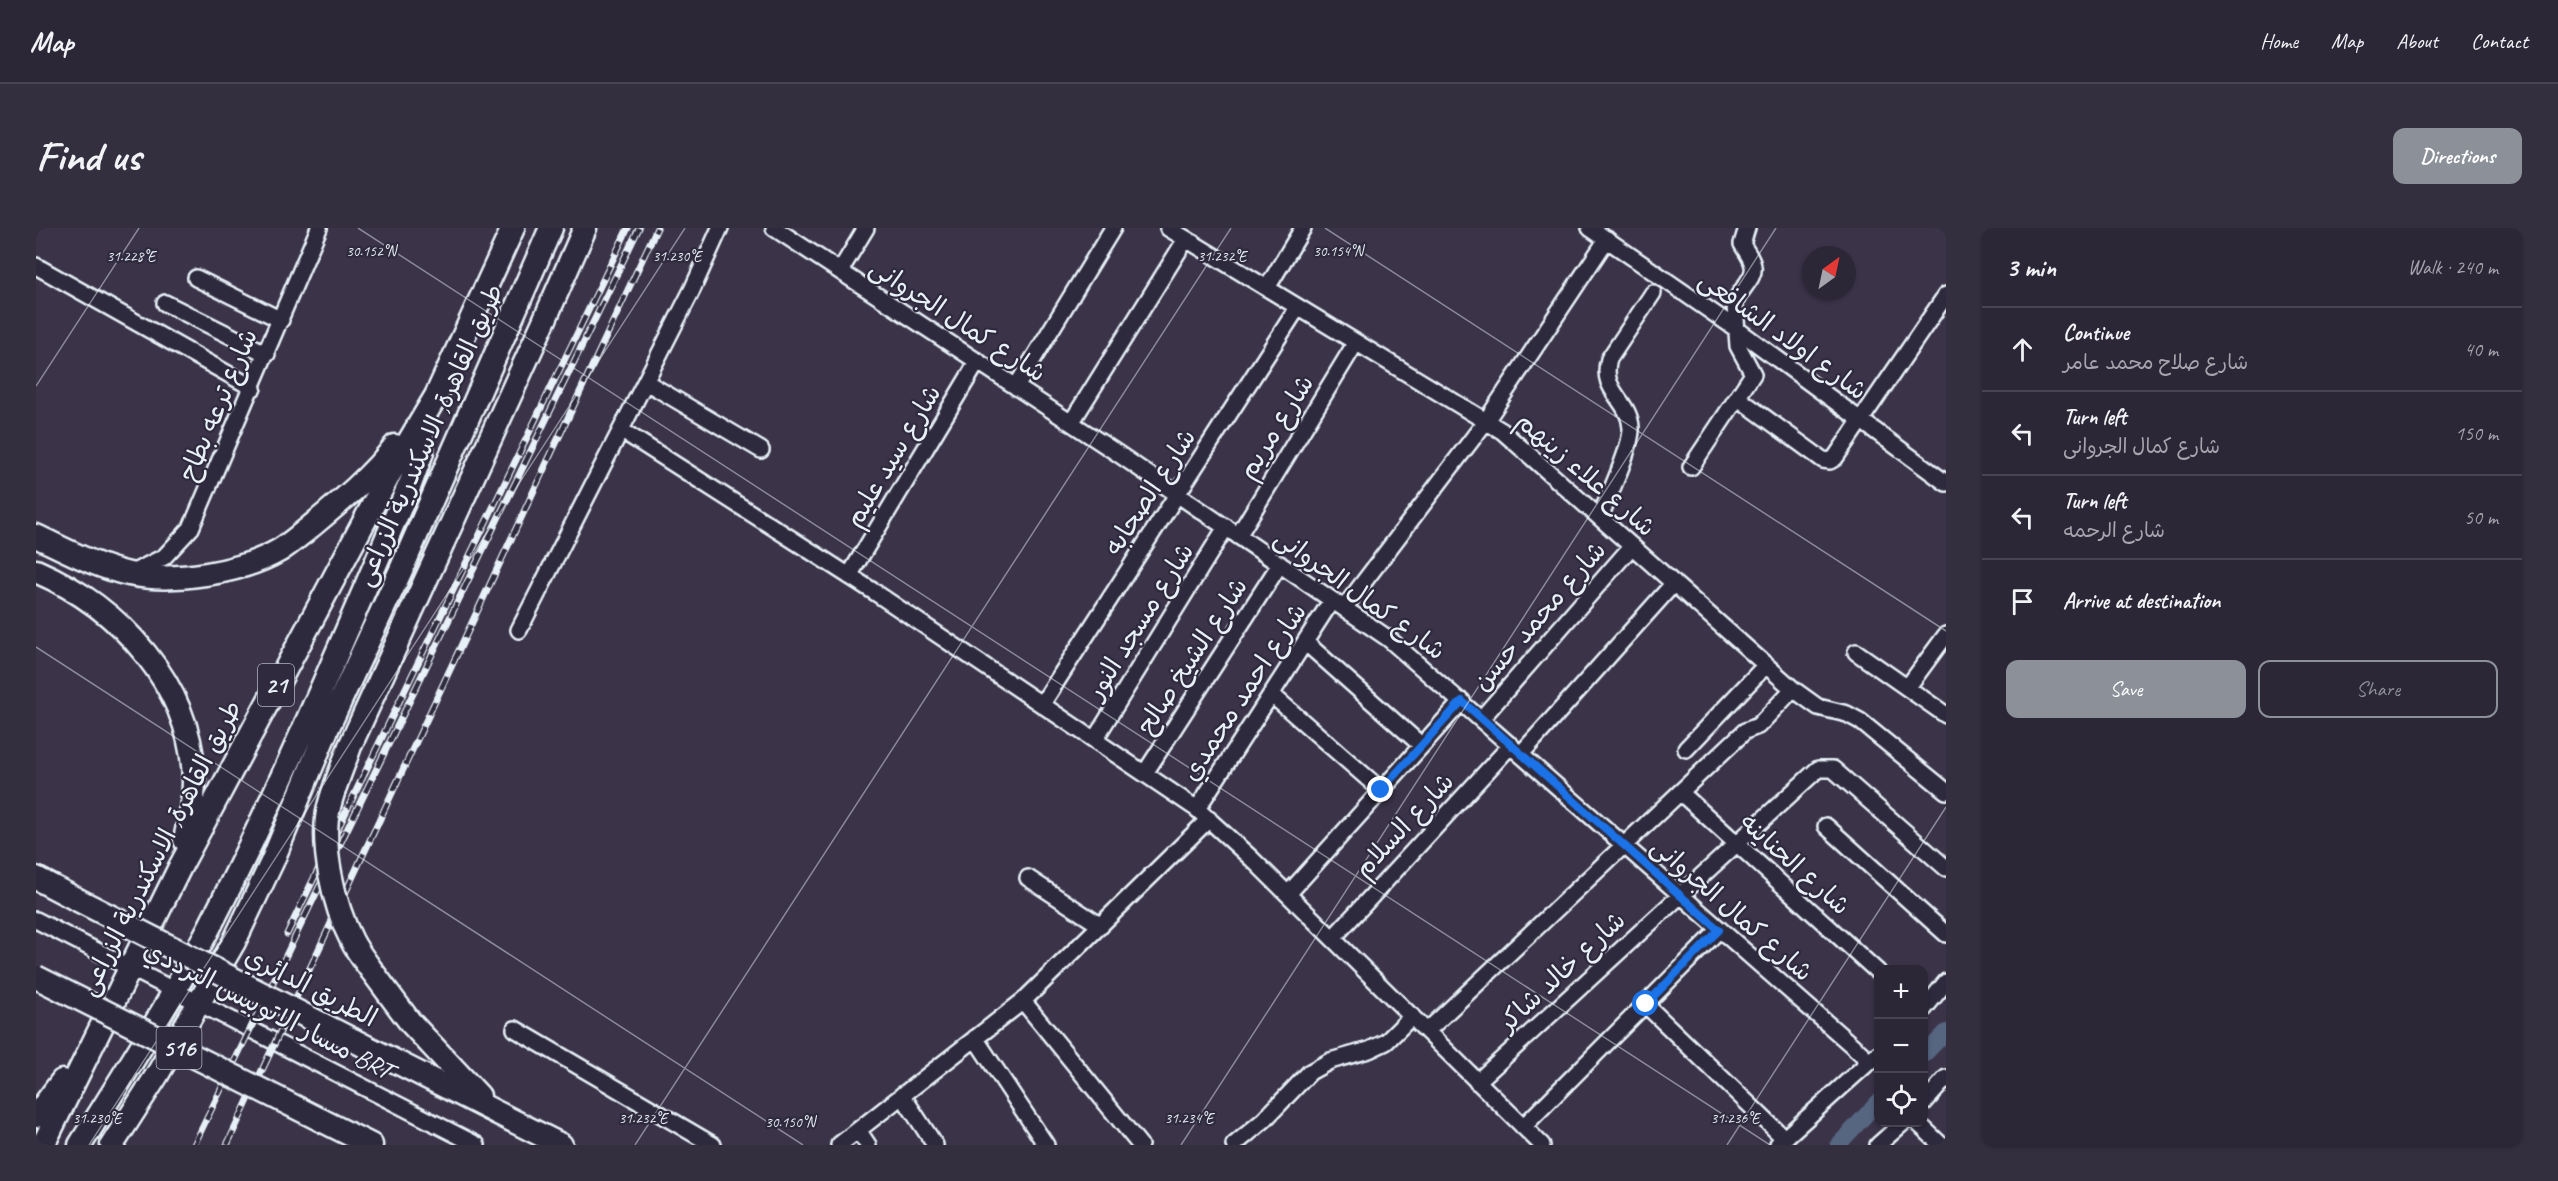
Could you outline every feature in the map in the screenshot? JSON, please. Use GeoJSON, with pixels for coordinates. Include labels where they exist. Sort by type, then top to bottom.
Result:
{"type":"FeatureCollection","features":[{"type":"Feature","properties":{"kind":"highway","name":"طريق القاهرة, الاسكندرية الزراعى"},"geometry":{"type":"LineString","coordinates":[[43,1145],[180,867],[389,475],[436,396],[513,228]]}},
{"type":"Feature","properties":{"kind":"highway","name":"طريق القاهرة, الاسكندرية الزراعى"},"geometry":{"type":"LineString","coordinates":[[112,1145],[157,1074],[234,942],[272,862],[328,727],[402,570],[551,228]]}},
{"type":"Feature","properties":{"kind":"highway"},"geometry":{"type":"LineString","coordinates":[[495,1111],[466,1084],[410,1022],[352,940],[337,904],[329,867],[327,834],[329,808],[350,746],[585,228]]}},
{"type":"Feature","properties":{"kind":"highway"},"geometry":{"type":"LineString","coordinates":[[36,536],[129,574],[162,578],[197,574],[258,561],[282,550],[357,486],[389,454],[436,396]]}},
{"type":"Feature","properties":{"kind":"highway"},"geometry":{"type":"LineString","coordinates":[[80,1145],[133,1061],[210,926],[304,728],[411,482],[422,452],[422,420]]}},
{"type":"Feature","properties":{"kind":"highway"},"geometry":{"type":"LineString","coordinates":[[36,571],[71,588],[119,626],[153,663],[176,699],[189,740],[194,782],[193,804],[180,867]]}},
{"type":"Feature","properties":{"kind":"highway","name":"الطريق الدائري"},"geometry":{"type":"LineString","coordinates":[[36,878],[561,1145]]}},
{"type":"Feature","properties":{"kind":"highway","name":"516"},"geometry":{"type":"LineString","coordinates":[[36,977],[370,1145]]}},
{"type":"Feature","properties":{"kind":"highway"},"geometry":{"type":"LineString","coordinates":[[36,1116],[95,1037]]}},
{"type":"Feature","properties":{"kind":"street"},"geometry":{"type":"LineString","coordinates":[[301,228],[318,232]]}},
{"type":"Feature","properties":{"kind":"street"},"geometry":{"type":"LineString","coordinates":[[519,630],[692,290],[720,228]]}},
{"type":"Feature","properties":{"kind":"street","name":"شارع كمال الجروانى"},"geometry":{"type":"LineString","coordinates":[[774,228],[1071,423],[1389,639],[1719,930],[1874,1057]]}},
{"type":"Feature","properties":{"kind":"street"},"geometry":{"type":"LineString","coordinates":[[840,271],[867,228]]}},
{"type":"Feature","properties":{"kind":"street"},"geometry":{"type":"LineString","coordinates":[[1016,387],[1113,228]]}},
{"type":"Feature","properties":{"kind":"street"},"geometry":{"type":"LineString","coordinates":[[1267,288],[1303,228]]}},
{"type":"Feature","properties":{"kind":"street","name":"شارع اولاد الشافعى"},"geometry":{"type":"LineString","coordinates":[[1590,228],[1738,330],[1946,483]]}},
{"type":"Feature","properties":{"kind":"street"},"geometry":{"type":"LineString","coordinates":[[1691,467],[1753,374],[1740,353],[1735,303],[1753,272],[1753,265],[1742,244],[1747,228]]}},
{"type":"Feature","properties":{"kind":"street","name":"شارع ترعه بطاح"},"geometry":{"type":"LineString","coordinates":[[129,574],[164,557],[192,528],[318,232]]}},
{"type":"Feature","properties":{"kind":"street"},"geometry":{"type":"LineString","coordinates":[[1071,423],[1175,232]]}},
{"type":"Feature","properties":{"kind":"street","name":"شارع علاء زينهم"},"geometry":{"type":"LineString","coordinates":[[1175,232],[1355,344],[1486,421],[1527,452],[1793,689],[1818,707],[1847,714],[1860,721],[1946,791]]}},
{"type":"Feature","properties":{"kind":"street","name":"شارع احمد محمدي"},"geometry":{"type":"LineString","coordinates":[[839,1145],[1023,1001],[1101,926],[1203,814],[1271,694],[1305,642],[1486,421],[1607,239]]}},
{"type":"Feature","properties":{"kind":"street"},"geometry":{"type":"LineString","coordinates":[[36,266],[253,388]]}},
{"type":"Feature","properties":{"kind":"street"},"geometry":{"type":"LineString","coordinates":[[196,278],[281,320]]}},
{"type":"Feature","properties":{"kind":"street"},"geometry":{"type":"LineString","coordinates":[[1600,517],[1631,433],[1630,418],[1610,387],[1606,369],[1609,359],[1653,293]]}},
{"type":"Feature","properties":{"kind":"street"},"geometry":{"type":"LineString","coordinates":[[1738,398],[1822,460],[1830,461],[1835,458],[1862,421],[1946,295]]}},
{"type":"Feature","properties":{"kind":"street"},"geometry":{"type":"LineString","coordinates":[[165,303],[267,354]]}},
{"type":"Feature","properties":{"kind":"street","name":"شارع الصحابه"},"geometry":{"type":"LineString","coordinates":[[1042,704],[1298,307]]}},
{"type":"Feature","properties":{"kind":"street","name":"شارع مريم"},"geometry":{"type":"LineString","coordinates":[[1232,532],[1355,344]]}},
{"type":"Feature","properties":{"kind":"street","name":"شارع سيد عليم"},"geometry":{"type":"LineString","coordinates":[[849,576],[978,361]]}},
{"type":"Feature","properties":{"kind":"street"},"geometry":{"type":"LineString","coordinates":[[646,382],[760,450]]}},
{"type":"Feature","properties":{"kind":"street"},"geometry":{"type":"LineString","coordinates":[[621,430],[849,576],[1095,739],[1203,814],[1288,894],[1542,1145]]}},
{"type":"Feature","properties":{"kind":"street","name":"شارع مسجد النور"},"geometry":{"type":"LineString","coordinates":[[1095,739],[1232,532]]}},
{"type":"Feature","properties":{"kind":"street","name":"شارع محمد حسن"},"geometry":{"type":"LineString","coordinates":[[1481,718],[1632,546]]}},
{"type":"Feature","properties":{"kind":"street","name":"شارع الشيخ صالح"},"geometry":{"type":"LineString","coordinates":[[1145,773],[1280,564]]}},
{"type":"Feature","properties":{"kind":"street","name":"شارع السلام"},"geometry":{"type":"LineString","coordinates":[[1333,938],[1674,583]]}},
{"type":"Feature","properties":{"kind":"street"},"geometry":{"type":"LineString","coordinates":[[1907,688],[1946,635]]}},
{"type":"Feature","properties":{"kind":"street"},"geometry":{"type":"LineString","coordinates":[[1305,642],[1421,745]]}},
{"type":"Feature","properties":{"kind":"street"},"geometry":{"type":"LineString","coordinates":[[1856,652],[1946,715]]}},
{"type":"Feature","properties":{"kind":"street"},"geometry":{"type":"LineString","coordinates":[[1686,749],[1766,665]]}},
{"type":"Feature","properties":{"kind":"street"},"geometry":{"type":"LineString","coordinates":[[1427,1031],[1745,731],[1758,726],[1793,689]]}},
{"type":"Feature","properties":{"kind":"street"},"geometry":{"type":"LineString","coordinates":[[1271,694],[1381,790]]}},
{"type":"Feature","properties":{"kind":"street"},"geometry":{"type":"LineString","coordinates":[[1288,894],[1462,701]]}},
{"type":"Feature","properties":{"kind":"street","name":"شارع خالد شاكر"},"geometry":{"type":"LineString","coordinates":[[1478,1082],[1818,770],[1828,767],[1833,769],[1946,868]]}},
{"type":"Feature","properties":{"kind":"street","name":"شارع الحناينه"},"geometry":{"type":"LineString","coordinates":[[1680,792],[1874,968]]}},
{"type":"Feature","properties":{"kind":"street"},"geometry":{"type":"LineString","coordinates":[[1826,826],[1946,934]]}},
{"type":"Feature","properties":{"kind":"street"},"geometry":{"type":"LineString","coordinates":[[1028,878],[1101,926]]}},
{"type":"Feature","properties":{"kind":"street","name":"مسار الاتوبيس الترددي BRT"},"geometry":{"type":"LineString","coordinates":[[36,920],[477,1145]]}},
{"type":"Feature","properties":{"kind":"street"},"geometry":{"type":"LineString","coordinates":[[1524,1127],[1719,930]]}},
{"type":"Feature","properties":{"kind":"street"},"geometry":{"type":"LineString","coordinates":[[1928,1003],[1946,982]]}},
{"type":"Feature","properties":{"kind":"street"},"geometry":{"type":"LineString","coordinates":[[1023,1001],[1140,1145]]}},
{"type":"Feature","properties":{"kind":"street"},"geometry":{"type":"LineString","coordinates":[[1646,1004],[1781,1142],[1874,1059]]}},
{"type":"Feature","properties":{"kind":"street"},"geometry":{"type":"LineString","coordinates":[[1234,1145],[1264,1120],[1310,1072],[1330,1061],[1370,1050],[1386,1042],[1412,1016]]}},
{"type":"Feature","properties":{"kind":"street"},"geometry":{"type":"LineString","coordinates":[[515,1029],[713,1145]]}},
{"type":"Feature","properties":{"kind":"street"},"geometry":{"type":"LineString","coordinates":[[975,1038],[1046,1145]]}},
{"type":"Feature","properties":{"kind":"street"},"geometry":{"type":"LineString","coordinates":[[1928,1098],[1946,1078]]}},
{"type":"Feature","properties":{"kind":"street"},"geometry":{"type":"LineString","coordinates":[[902,1095],[935,1145]]}},
{"type":"Feature","properties":{"kind":"street"},"geometry":{"type":"LineString","coordinates":[[1878,1145],[1898,1127]]}},
{"type":"Feature","properties":{"kind":"street"},"geometry":{"type":"LineString","coordinates":[[1922,1127],[1941,1145]]}},
{"type":"Feature","properties":{"kind":"street"},"geometry":{"type":"LineString","coordinates":[[858,1130],[868,1145]]}},
{"type":"Feature","properties":{"kind":"waterway"},"geometry":{"type":"LineString","coordinates":[[1928,1051],[1946,1032]]}},
{"type":"Feature","properties":{"kind":"waterway"},"geometry":{"type":"LineString","coordinates":[[1838,1145],[1874,1106]]}},
{"type":"Feature","properties":{"kind":"railway"},"geometry":{"type":"LineString","coordinates":[[287,934],[628,228]]}},
{"type":"Feature","properties":{"kind":"railway"},"geometry":{"type":"LineString","coordinates":[[194,1145],[639,228]]}},
{"type":"Feature","properties":{"kind":"railway"},"geometry":{"type":"LineString","coordinates":[[227,1145],[657,228]]}},
{"type":"Feature","properties":{"kind":"route"},"geometry":{"type":"LineString","coordinates":[[1381,790],[1462,701],[1719,930],[1646,1004]]}}]}
